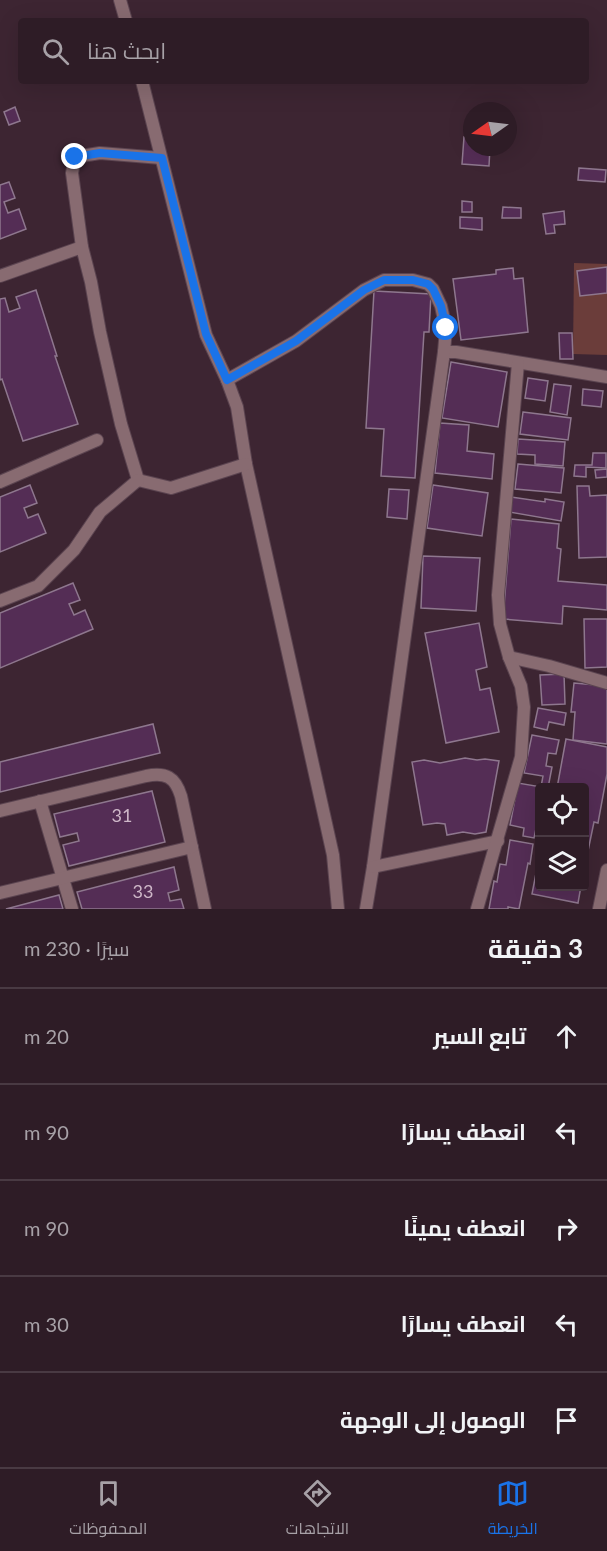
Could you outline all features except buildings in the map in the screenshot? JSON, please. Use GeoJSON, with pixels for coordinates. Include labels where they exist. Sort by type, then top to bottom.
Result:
{"type":"FeatureCollection","features":[{"type":"Feature","properties":{"kind":"street"},"geometry":{"type":"LineString","coordinates":[[120,0],[125,18]]}},
{"type":"Feature","properties":{"kind":"street"},"geometry":{"type":"LineString","coordinates":[[143,84],[206,334],[237,407],[246,464],[333,855],[338,909]]}},
{"type":"Feature","properties":{"kind":"street"},"geometry":{"type":"LineString","coordinates":[[138,480],[121,424],[100,332],[82,247],[72,173],[75,157],[100,153],[162,158]]}},
{"type":"Feature","properties":{"kind":"street"},"geometry":{"type":"LineString","coordinates":[[0,276],[82,247]]}},
{"type":"Feature","properties":{"kind":"street"},"geometry":{"type":"LineString","coordinates":[[227,380],[296,341],[364,290],[384,280],[413,280],[428,284],[441,306],[446,328],[444,352],[366,909]]}},
{"type":"Feature","properties":{"kind":"street"},"geometry":{"type":"LineString","coordinates":[[444,352],[607,376]]}},
{"type":"Feature","properties":{"kind":"street"},"geometry":{"type":"LineString","coordinates":[[477,909],[521,758],[524,707],[520,686],[500,624],[498,595],[518,363]]}},
{"type":"Feature","properties":{"kind":"street"},"geometry":{"type":"LineString","coordinates":[[0,482],[97,441]]}},
{"type":"Feature","properties":{"kind":"street"},"geometry":{"type":"LineString","coordinates":[[138,480],[171,488],[246,464]]}},
{"type":"Feature","properties":{"kind":"street"},"geometry":{"type":"LineString","coordinates":[[0,601],[38,586],[74,550],[100,512],[138,480]]}},
{"type":"Feature","properties":{"kind":"street"},"geometry":{"type":"LineString","coordinates":[[509,657],[607,683]]}},
{"type":"Feature","properties":{"kind":"street"},"geometry":{"type":"LineString","coordinates":[[0,811],[158,773],[169,777],[177,785],[205,909]]}},
{"type":"Feature","properties":{"kind":"street"},"geometry":{"type":"LineString","coordinates":[[40,801],[72,909]]}},
{"type":"Feature","properties":{"kind":"street"},"geometry":{"type":"LineString","coordinates":[[373,867],[498,841]]}},
{"type":"Feature","properties":{"kind":"street"},"geometry":{"type":"LineString","coordinates":[[0,893],[192,847]]}},
{"type":"Feature","properties":{"kind":"street"},"geometry":{"type":"LineString","coordinates":[[599,909],[607,870]]}},
{"type":"Feature","properties":{"kind":"shaded area"},"geometry":{"type":"Polygon","coordinates":[[[574,263],[607,264],[607,355],[573,354],[574,263]]]}},
{"type":"Feature","properties":{"kind":"route"},"geometry":{"type":"LineString","coordinates":[[75,157],[100,153],[162,158],[206,334],[227,380],[296,341],[364,290],[384,280],[413,280],[428,284],[441,306],[446,328]]}}]}
